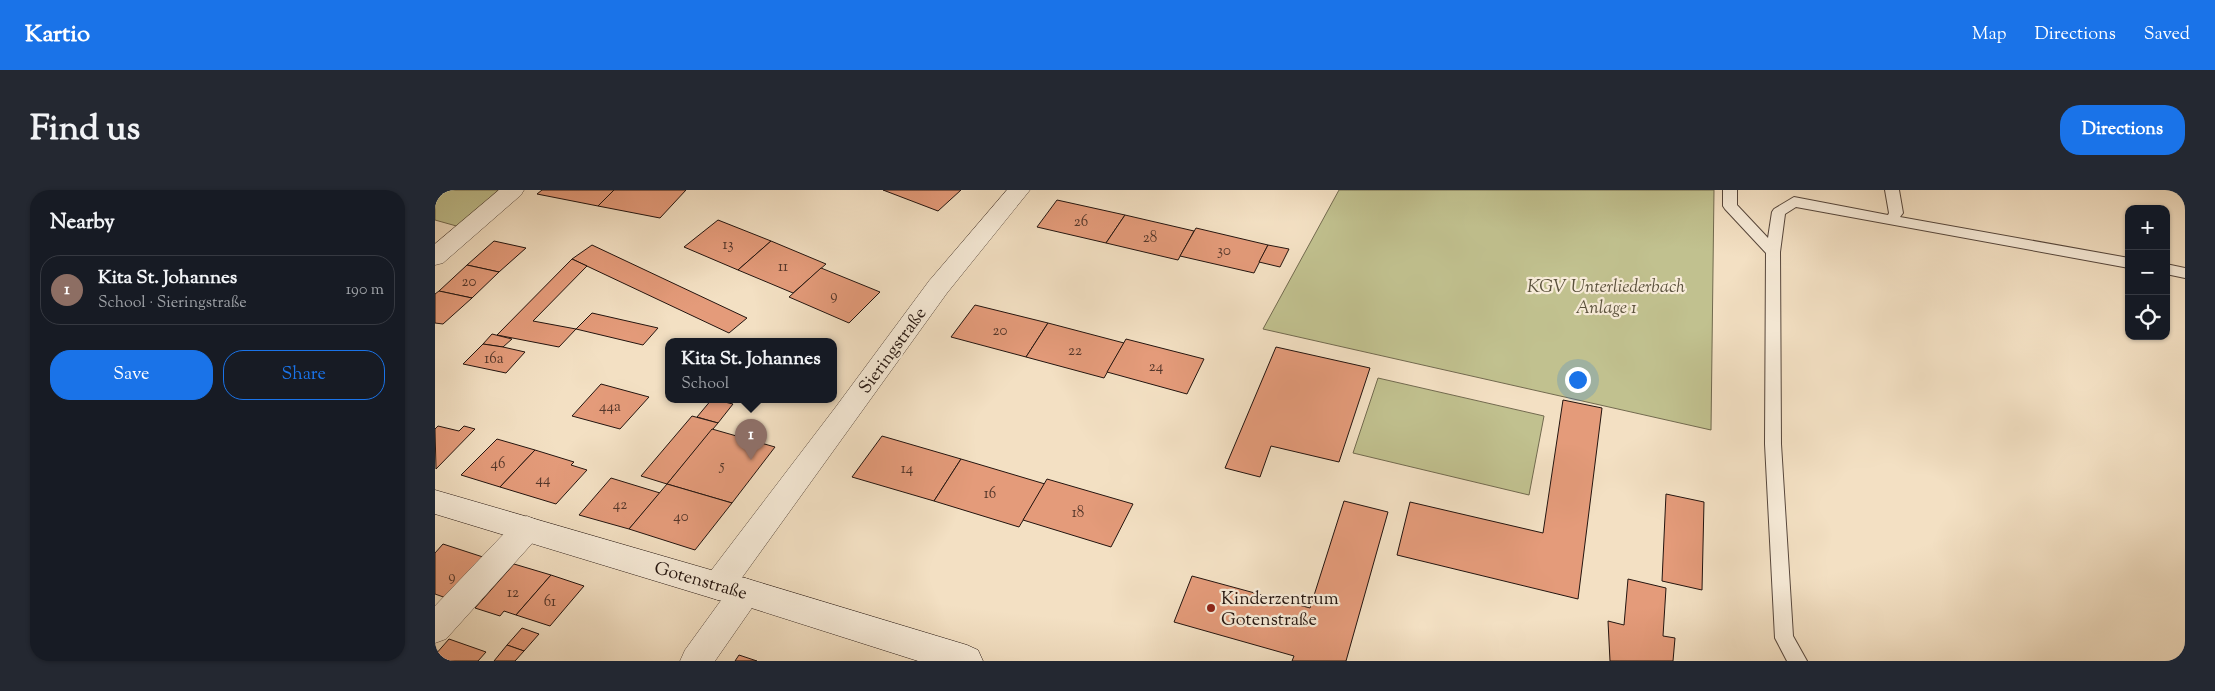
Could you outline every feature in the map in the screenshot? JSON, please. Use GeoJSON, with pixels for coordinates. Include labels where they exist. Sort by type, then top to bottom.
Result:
{"type":"FeatureCollection","features":[{"type":"Feature","properties":{"kind":"street"},"geometry":{"type":"LineString","coordinates":[[435,257],[513,190]]}},
{"type":"Feature","properties":{"kind":"street","name":"Sieringstraße"},"geometry":{"type":"LineString","coordinates":[[696,661],[732,589],[845,416],[938,287],[1019,190]]}},
{"type":"Feature","properties":{"kind":"street","name":"Gotenstraße"},"geometry":{"type":"LineString","coordinates":[[435,502],[732,589],[967,661]]}},
{"type":"Feature","properties":{"kind":"street"},"geometry":{"type":"LineString","coordinates":[[435,628],[527,529]]}},
{"type":"Feature","properties":{"kind":"lane"},"geometry":{"type":"LineString","coordinates":[[1730,190],[1730,206],[1773,252]]}},
{"type":"Feature","properties":{"kind":"lane"},"geometry":{"type":"LineString","coordinates":[[1891,220],[1896,213],[1892,190]]}},
{"type":"Feature","properties":{"kind":"lane"},"geometry":{"type":"LineString","coordinates":[[1797,661],[1784,638],[1773,444],[1773,252],[1779,212],[1794,202],[2125,261]]}},
{"type":"Feature","properties":{"kind":"lane"},"geometry":{"type":"LineString","coordinates":[[2170,270],[2185,272]]}},
{"type":"Feature","properties":{"kind":"green space"},"geometry":{"type":"Polygon","coordinates":[[[435,190],[498,190],[460,227],[435,220],[435,190]]]}},
{"type":"Feature","properties":{"kind":"green space","name":"KGV Unterliederbach Anlage 1"},"geometry":{"type":"Polygon","coordinates":[[[1339,190],[1714,190],[1711,430],[1263,329],[1339,190]]]}},
{"type":"Feature","properties":{"kind":"green space"},"geometry":{"type":"Polygon","coordinates":[[[1378,378],[1544,416],[1529,495],[1353,453],[1378,378]]]}},
{"type":"Feature","properties":{"kind":"building"},"geometry":{"type":"Polygon","coordinates":[[[542,190],[614,190],[598,206],[537,194],[542,190]]]}},
{"type":"Feature","properties":{"kind":"building"},"geometry":{"type":"Polygon","coordinates":[[[614,190],[686,190],[660,218],[598,206],[614,190]]]}},
{"type":"Feature","properties":{"kind":"building"},"geometry":{"type":"Polygon","coordinates":[[[883,190],[961,190],[938,211],[883,190]]]}},
{"type":"Feature","properties":{"kind":"building"},"geometry":{"type":"Polygon","coordinates":[[[1057,200],[1125,215],[1106,243],[1037,227],[1057,200]]]}},
{"type":"Feature","properties":{"kind":"building"},"geometry":{"type":"Polygon","coordinates":[[[1125,215],[1194,231],[1178,260],[1106,243],[1125,215]]]}},
{"type":"Feature","properties":{"kind":"building"},"geometry":{"type":"Polygon","coordinates":[[[718,220],[771,241],[738,270],[684,247],[718,220]]]}},
{"type":"Feature","properties":{"kind":"building"},"geometry":{"type":"Polygon","coordinates":[[[1196,228],[1268,245],[1254,273],[1180,256],[1196,228]]]}},
{"type":"Feature","properties":{"kind":"building"},"geometry":{"type":"Polygon","coordinates":[[[494,241],[526,248],[499,272],[467,265],[494,241]]]}},
{"type":"Feature","properties":{"kind":"building"},"geometry":{"type":"Polygon","coordinates":[[[771,241],[826,264],[793,293],[738,270],[771,241]]]}},
{"type":"Feature","properties":{"kind":"building"},"geometry":{"type":"Polygon","coordinates":[[[592,245],[747,318],[729,333],[572,259],[592,245]]]}},
{"type":"Feature","properties":{"kind":"building"},"geometry":{"type":"Polygon","coordinates":[[[1268,245],[1289,249],[1280,267],[1259,262],[1268,245]]]}},
{"type":"Feature","properties":{"kind":"building"},"geometry":{"type":"Polygon","coordinates":[[[572,259],[587,266],[533,321],[576,329],[559,347],[497,335],[572,259]]]}},
{"type":"Feature","properties":{"kind":"building"},"geometry":{"type":"Polygon","coordinates":[[[467,265],[499,272],[472,298],[439,291],[467,265]]]}},
{"type":"Feature","properties":{"kind":"building"},"geometry":{"type":"Polygon","coordinates":[[[821,268],[880,292],[849,323],[789,297],[821,268]]]}},
{"type":"Feature","properties":{"kind":"building"},"geometry":{"type":"Polygon","coordinates":[[[439,291],[472,298],[443,324],[435,323],[435,294],[439,291]]]}},
{"type":"Feature","properties":{"kind":"building"},"geometry":{"type":"Polygon","coordinates":[[[975,305],[1048,323],[1026,357],[951,337],[975,305]]]}},
{"type":"Feature","properties":{"kind":"building"},"geometry":{"type":"Polygon","coordinates":[[[592,313],[658,328],[643,345],[576,329],[592,313]]]}},
{"type":"Feature","properties":{"kind":"building"},"geometry":{"type":"Polygon","coordinates":[[[1048,323],[1124,343],[1104,378],[1026,357],[1048,323]]]}},
{"type":"Feature","properties":{"kind":"building"},"geometry":{"type":"Polygon","coordinates":[[[492,334],[512,339],[503,347],[483,344],[492,334]]]}},
{"type":"Feature","properties":{"kind":"building"},"geometry":{"type":"Polygon","coordinates":[[[1126,339],[1204,359],[1187,394],[1107,372],[1126,339]]]}},
{"type":"Feature","properties":{"kind":"building"},"geometry":{"type":"Polygon","coordinates":[[[483,344],[525,352],[506,373],[463,364],[483,344]]]}},
{"type":"Feature","properties":{"kind":"building"},"geometry":{"type":"Polygon","coordinates":[[[1276,347],[1370,368],[1339,462],[1271,446],[1260,477],[1225,468],[1276,347]]]}},
{"type":"Feature","properties":{"kind":"building"},"geometry":{"type":"Polygon","coordinates":[[[601,384],[649,397],[620,429],[572,416],[601,384]]]}},
{"type":"Feature","properties":{"kind":"building"},"geometry":{"type":"Polygon","coordinates":[[[1563,400],[1602,408],[1578,599],[1397,555],[1410,502],[1543,533],[1563,400]]]}},
{"type":"Feature","properties":{"kind":"building"},"geometry":{"type":"Polygon","coordinates":[[[709,403],[733,404],[718,423],[697,417],[709,403]]]}},
{"type":"Feature","properties":{"kind":"building"},"geometry":{"type":"Polygon","coordinates":[[[692,416],[718,423],[667,484],[641,476],[692,416]]]}},
{"type":"Feature","properties":{"kind":"building"},"geometry":{"type":"Polygon","coordinates":[[[438,426],[459,431],[464,426],[475,429],[436,469],[435,429],[438,426]]]}},
{"type":"Feature","properties":{"kind":"building"},"geometry":{"type":"Polygon","coordinates":[[[712,429],[775,447],[732,503],[667,484],[712,429]]]}},
{"type":"Feature","properties":{"kind":"building"},"geometry":{"type":"Polygon","coordinates":[[[882,436],[961,459],[934,501],[852,477],[882,436]]]}},
{"type":"Feature","properties":{"kind":"building"},"geometry":{"type":"Polygon","coordinates":[[[497,439],[535,450],[500,487],[461,475],[497,439]]]}},
{"type":"Feature","properties":{"kind":"building"},"geometry":{"type":"Polygon","coordinates":[[[535,450],[574,462],[571,465],[587,470],[556,504],[500,487],[535,450]]]}},
{"type":"Feature","properties":{"kind":"building"},"geometry":{"type":"Polygon","coordinates":[[[961,459],[1045,484],[1019,527],[934,501],[961,459]]]}},
{"type":"Feature","properties":{"kind":"building"},"geometry":{"type":"Polygon","coordinates":[[[611,478],[660,493],[629,529],[579,515],[611,478]]]}},
{"type":"Feature","properties":{"kind":"building"},"geometry":{"type":"Polygon","coordinates":[[[1047,479],[1133,504],[1111,547],[1023,520],[1047,479]]]}},
{"type":"Feature","properties":{"kind":"building"},"geometry":{"type":"Polygon","coordinates":[[[667,484],[732,503],[695,550],[629,529],[667,484]]]}},
{"type":"Feature","properties":{"kind":"building"},"geometry":{"type":"Polygon","coordinates":[[[1666,494],[1704,502],[1702,590],[1662,581],[1666,494]]]}},
{"type":"Feature","properties":{"kind":"building"},"geometry":{"type":"Polygon","coordinates":[[[1344,501],[1388,512],[1346,661],[1292,661],[1294,656],[1174,622],[1192,576],[1310,608],[1344,501]]]}},
{"type":"Feature","properties":{"kind":"building"},"geometry":{"type":"Polygon","coordinates":[[[443,544],[486,558],[449,599],[435,594],[435,553],[443,544]]]}},
{"type":"Feature","properties":{"kind":"building"},"geometry":{"type":"Polygon","coordinates":[[[514,564],[551,575],[516,615],[504,611],[500,616],[475,608],[514,564]]]}},
{"type":"Feature","properties":{"kind":"building"},"geometry":{"type":"Polygon","coordinates":[[[551,575],[584,586],[550,626],[516,615],[551,575]]]}},
{"type":"Feature","properties":{"kind":"building"},"geometry":{"type":"Polygon","coordinates":[[[1628,579],[1666,588],[1663,636],[1675,638],[1673,661],[1610,661],[1608,621],[1624,625],[1628,579]]]}},
{"type":"Feature","properties":{"kind":"building"},"geometry":{"type":"Polygon","coordinates":[[[522,628],[539,634],[524,651],[507,645],[522,628]]]}},
{"type":"Feature","properties":{"kind":"building"},"geometry":{"type":"Polygon","coordinates":[[[449,639],[486,652],[478,661],[435,661],[435,655],[449,639]]]}},
{"type":"Feature","properties":{"kind":"building"},"geometry":{"type":"Polygon","coordinates":[[[507,645],[524,651],[515,661],[494,661],[507,645]]]}},
{"type":"Feature","properties":{"kind":"building"},"geometry":{"type":"Polygon","coordinates":[[[739,655],[757,661],[735,661],[739,655]]]}},
{"type":"Feature","properties":{"kind":"place","name":"Kita St. Johannes"},"geometry":{"type":"Point","coordinates":[751,460]}},
{"type":"Feature","properties":{"kind":"place","name":"Kinderzentrum Gotenstraße"},"geometry":{"type":"Point","coordinates":[1211,608]}}]}
